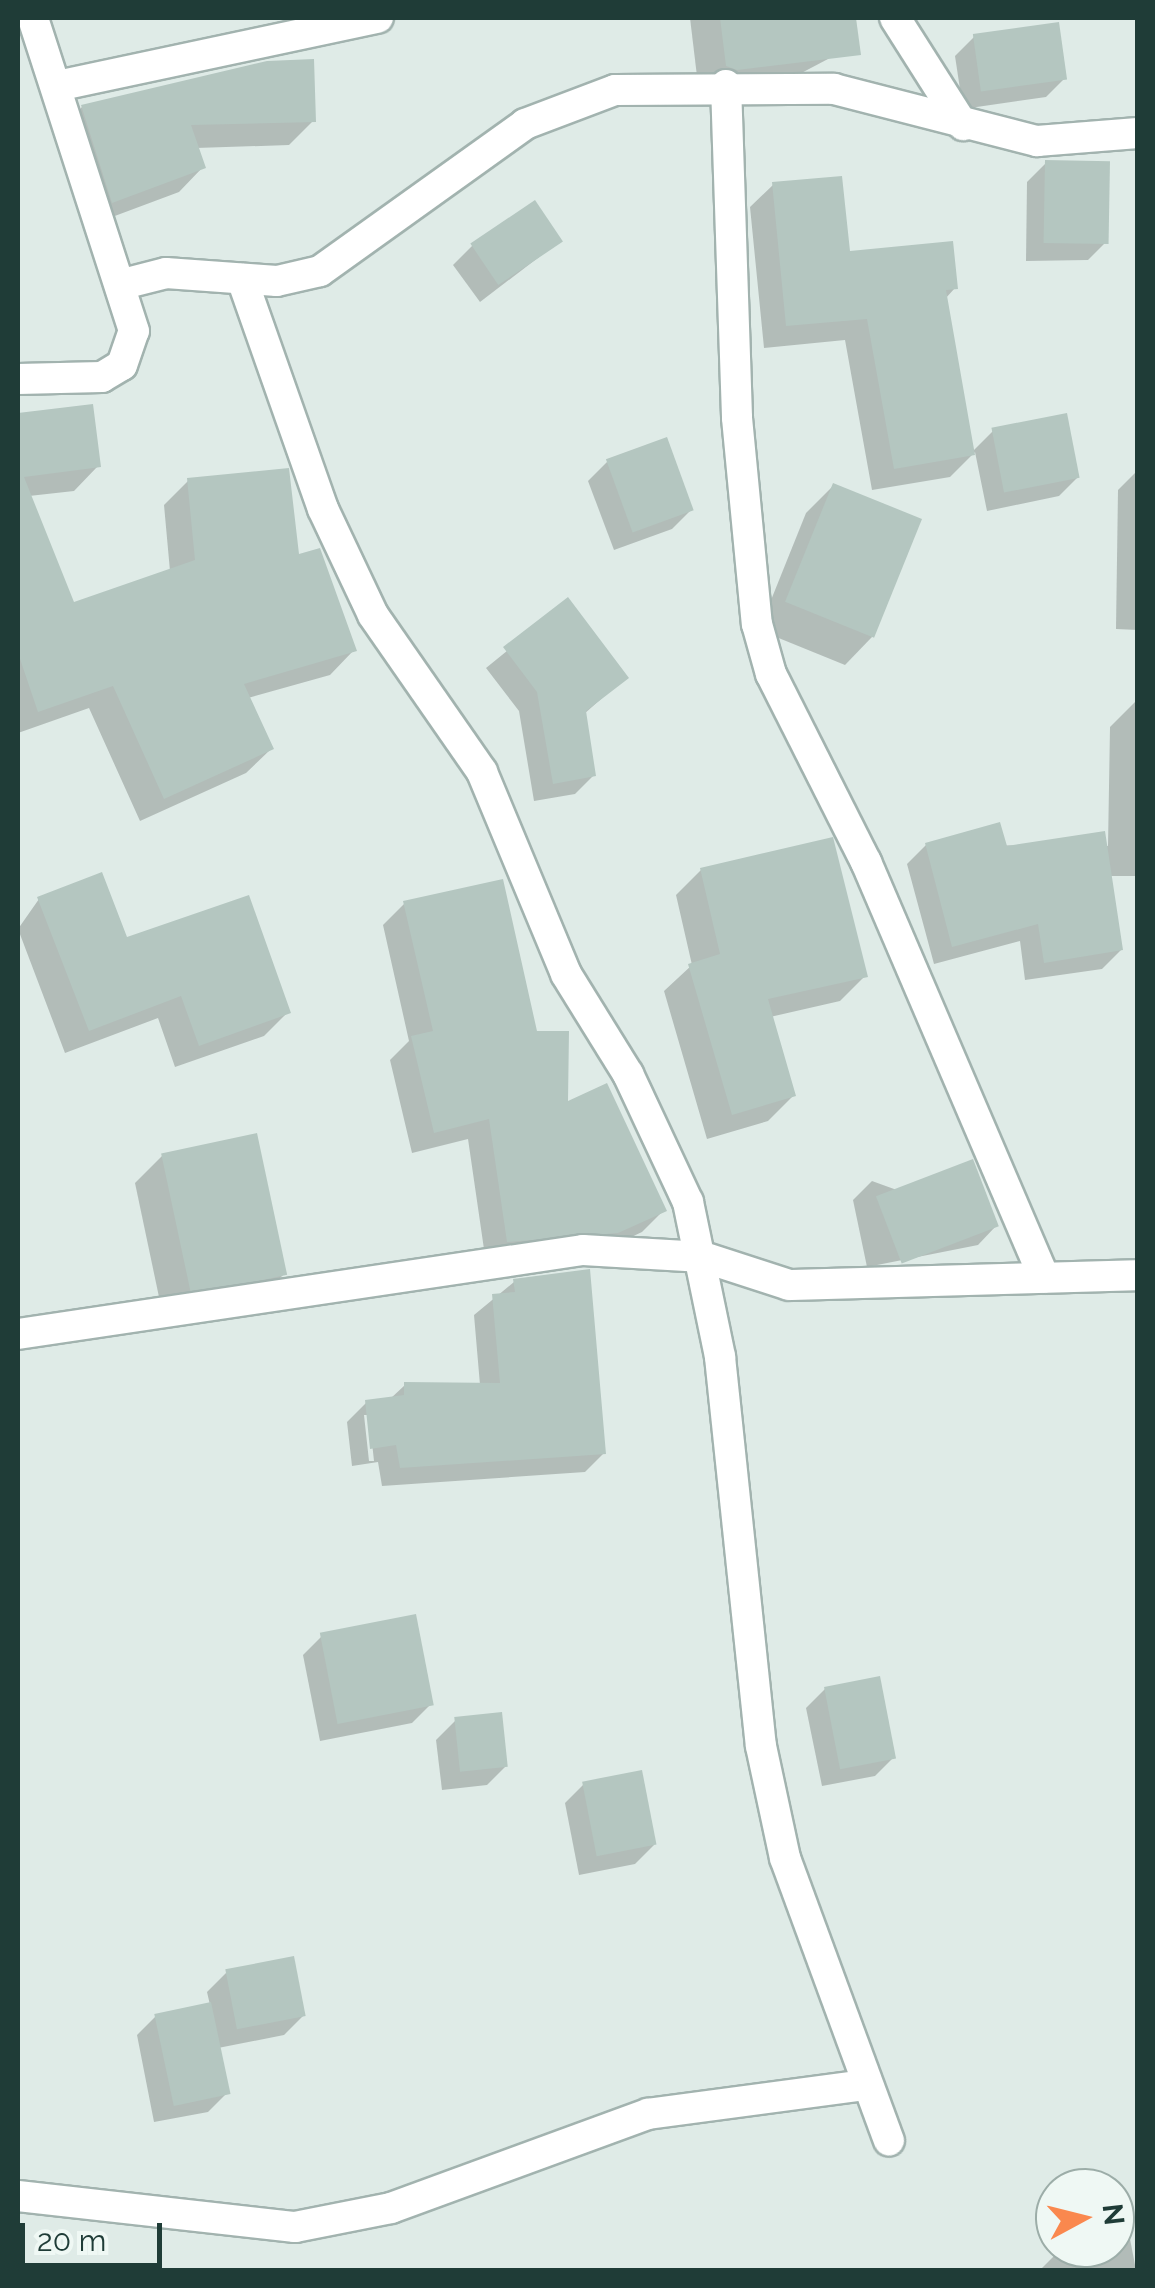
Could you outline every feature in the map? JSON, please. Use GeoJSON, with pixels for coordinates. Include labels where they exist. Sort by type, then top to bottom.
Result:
{"type":"FeatureCollection","features":[{"type":"Feature","properties":{"kind":"street"},"geometry":{"type":"LineString","coordinates":[[18,379],[66,385],[122,364],[134,331],[123,284],[33,18]]}},
{"type":"Feature","properties":{"kind":"street"},"geometry":{"type":"LineString","coordinates":[[57,86],[378,18]]}},
{"type":"Feature","properties":{"kind":"street"},"geometry":{"type":"LineString","coordinates":[[895,18],[964,125]]}},
{"type":"Feature","properties":{"kind":"street"},"geometry":{"type":"LineString","coordinates":[[123,284],[166,273],[242,280],[292,278],[346,258],[554,109],[615,90],[726,85],[834,89],[1038,141],[1138,132]]}},
{"type":"Feature","properties":{"kind":"street"},"geometry":{"type":"LineString","coordinates":[[726,85],[738,418],[757,624],[771,674],[866,862],[1044,1277]]}},
{"type":"Feature","properties":{"kind":"street"},"geometry":{"type":"LineString","coordinates":[[242,280],[324,509],[366,600],[482,772],[566,974],[628,1074],[688,1202],[703,1257],[737,1476],[761,1746],[785,1858],[889,2140]]}},
{"type":"Feature","properties":{"kind":"street"},"geometry":{"type":"LineString","coordinates":[[18,1334],[584,1250],[703,1257],[789,1285],[1138,1275]]}},
{"type":"Feature","properties":{"kind":"street"},"geometry":{"type":"LineString","coordinates":[[18,2196],[295,2228],[391,2208],[648,2114],[866,2085]]}},
{"type":"Feature","properties":{"kind":"building"},"geometry":{"type":"Polygon","coordinates":[[[720,18],[856,18],[861,55],[737,70],[726,66],[720,18]]]}},
{"type":"Feature","properties":{"kind":"building"},"geometry":{"type":"Polygon","coordinates":[[[1059,22],[1067,79],[981,92],[973,34],[1059,22]]]}},
{"type":"Feature","properties":{"kind":"building"},"geometry":{"type":"Polygon","coordinates":[[[314,59],[316,122],[191,125],[206,168],[112,203],[81,105],[267,61],[314,59]]]}},
{"type":"Feature","properties":{"kind":"building"},"geometry":{"type":"Polygon","coordinates":[[[1045,160],[1110,161],[1109,244],[1044,243],[1045,160]]]}},
{"type":"Feature","properties":{"kind":"building"},"geometry":{"type":"Polygon","coordinates":[[[842,176],[850,251],[953,241],[958,289],[946,290],[975,455],[894,469],[867,319],[786,326],[772,182],[842,176]]]}},
{"type":"Feature","properties":{"kind":"building"},"geometry":{"type":"Polygon","coordinates":[[[535,200],[563,241],[498,285],[470,244],[535,200]]]}},
{"type":"Feature","properties":{"kind":"building"},"geometry":{"type":"Polygon","coordinates":[[[93,404],[101,467],[24,477],[74,602],[195,560],[187,478],[289,468],[299,554],[320,548],[357,651],[244,684],[274,749],[164,799],[113,686],[38,712],[18,653],[18,413],[93,404]]]}},
{"type":"Feature","properties":{"kind":"building"},"geometry":{"type":"Polygon","coordinates":[[[1067,413],[1080,478],[1004,492],[991,428],[1067,413]]]}},
{"type":"Feature","properties":{"kind":"building"},"geometry":{"type":"Polygon","coordinates":[[[667,437],[694,510],[633,533],[606,459],[667,437]]]}},
{"type":"Feature","properties":{"kind":"building"},"geometry":{"type":"Polygon","coordinates":[[[833,483],[922,519],[874,638],[785,602],[833,483]]]}},
{"type":"Feature","properties":{"kind":"building"},"geometry":{"type":"Polygon","coordinates":[[[568,597],[629,678],[586,711],[596,776],[553,784],[537,692],[503,647],[568,597]]]}},
{"type":"Feature","properties":{"kind":"building"},"geometry":{"type":"Polygon","coordinates":[[[1000,822],[1007,846],[1105,831],[1123,950],[1044,963],[1038,924],[952,947],[925,843],[1000,822]]]}},
{"type":"Feature","properties":{"kind":"building"},"geometry":{"type":"Polygon","coordinates":[[[833,837],[868,977],[768,999],[796,1096],[732,1115],[688,964],[720,954],[700,868],[833,837]]]}},
{"type":"Feature","properties":{"kind":"building"},"geometry":{"type":"Polygon","coordinates":[[[102,872],[127,937],[249,895],[291,1013],[199,1046],[181,996],[89,1031],[37,897],[102,872]]]}},
{"type":"Feature","properties":{"kind":"building"},"geometry":{"type":"Polygon","coordinates":[[[503,879],[537,1031],[569,1031],[568,1101],[607,1083],[667,1211],[618,1233],[507,1242],[489,1119],[434,1133],[411,1036],[433,1031],[403,901],[503,879]]]}},
{"type":"Feature","properties":{"kind":"building"},"geometry":{"type":"Polygon","coordinates":[[[257,1133],[287,1275],[191,1295],[161,1153],[257,1133]]]}},
{"type":"Feature","properties":{"kind":"building"},"geometry":{"type":"Polygon","coordinates":[[[973,1159],[999,1226],[902,1263],[876,1196],[973,1159]]]}},
{"type":"Feature","properties":{"kind":"building"},"geometry":{"type":"Polygon","coordinates":[[[590,1269],[606,1454],[400,1468],[396,1445],[370,1449],[365,1400],[404,1395],[404,1382],[500,1383],[492,1294],[515,1292],[513,1279],[590,1269]]]}},
{"type":"Feature","properties":{"kind":"building"},"geometry":{"type":"Polygon","coordinates":[[[416,1614],[434,1705],[338,1724],[320,1633],[416,1614]]]}},
{"type":"Feature","properties":{"kind":"building"},"geometry":{"type":"Polygon","coordinates":[[[880,1676],[896,1758],[840,1769],[824,1687],[880,1676]]]}},
{"type":"Feature","properties":{"kind":"building"},"geometry":{"type":"Polygon","coordinates":[[[502,1712],[508,1767],[460,1772],[454,1717],[502,1712]]]}},
{"type":"Feature","properties":{"kind":"building"},"geometry":{"type":"Polygon","coordinates":[[[642,1770],[657,1845],[597,1856],[582,1782],[642,1770]]]}},
{"type":"Feature","properties":{"kind":"building"},"geometry":{"type":"Polygon","coordinates":[[[294,1956],[306,2016],[237,2029],[225,1969],[294,1956]]]}},
{"type":"Feature","properties":{"kind":"building"},"geometry":{"type":"Polygon","coordinates":[[[211,2002],[231,2094],[174,2106],[154,2014],[211,2002]]]}}]}
